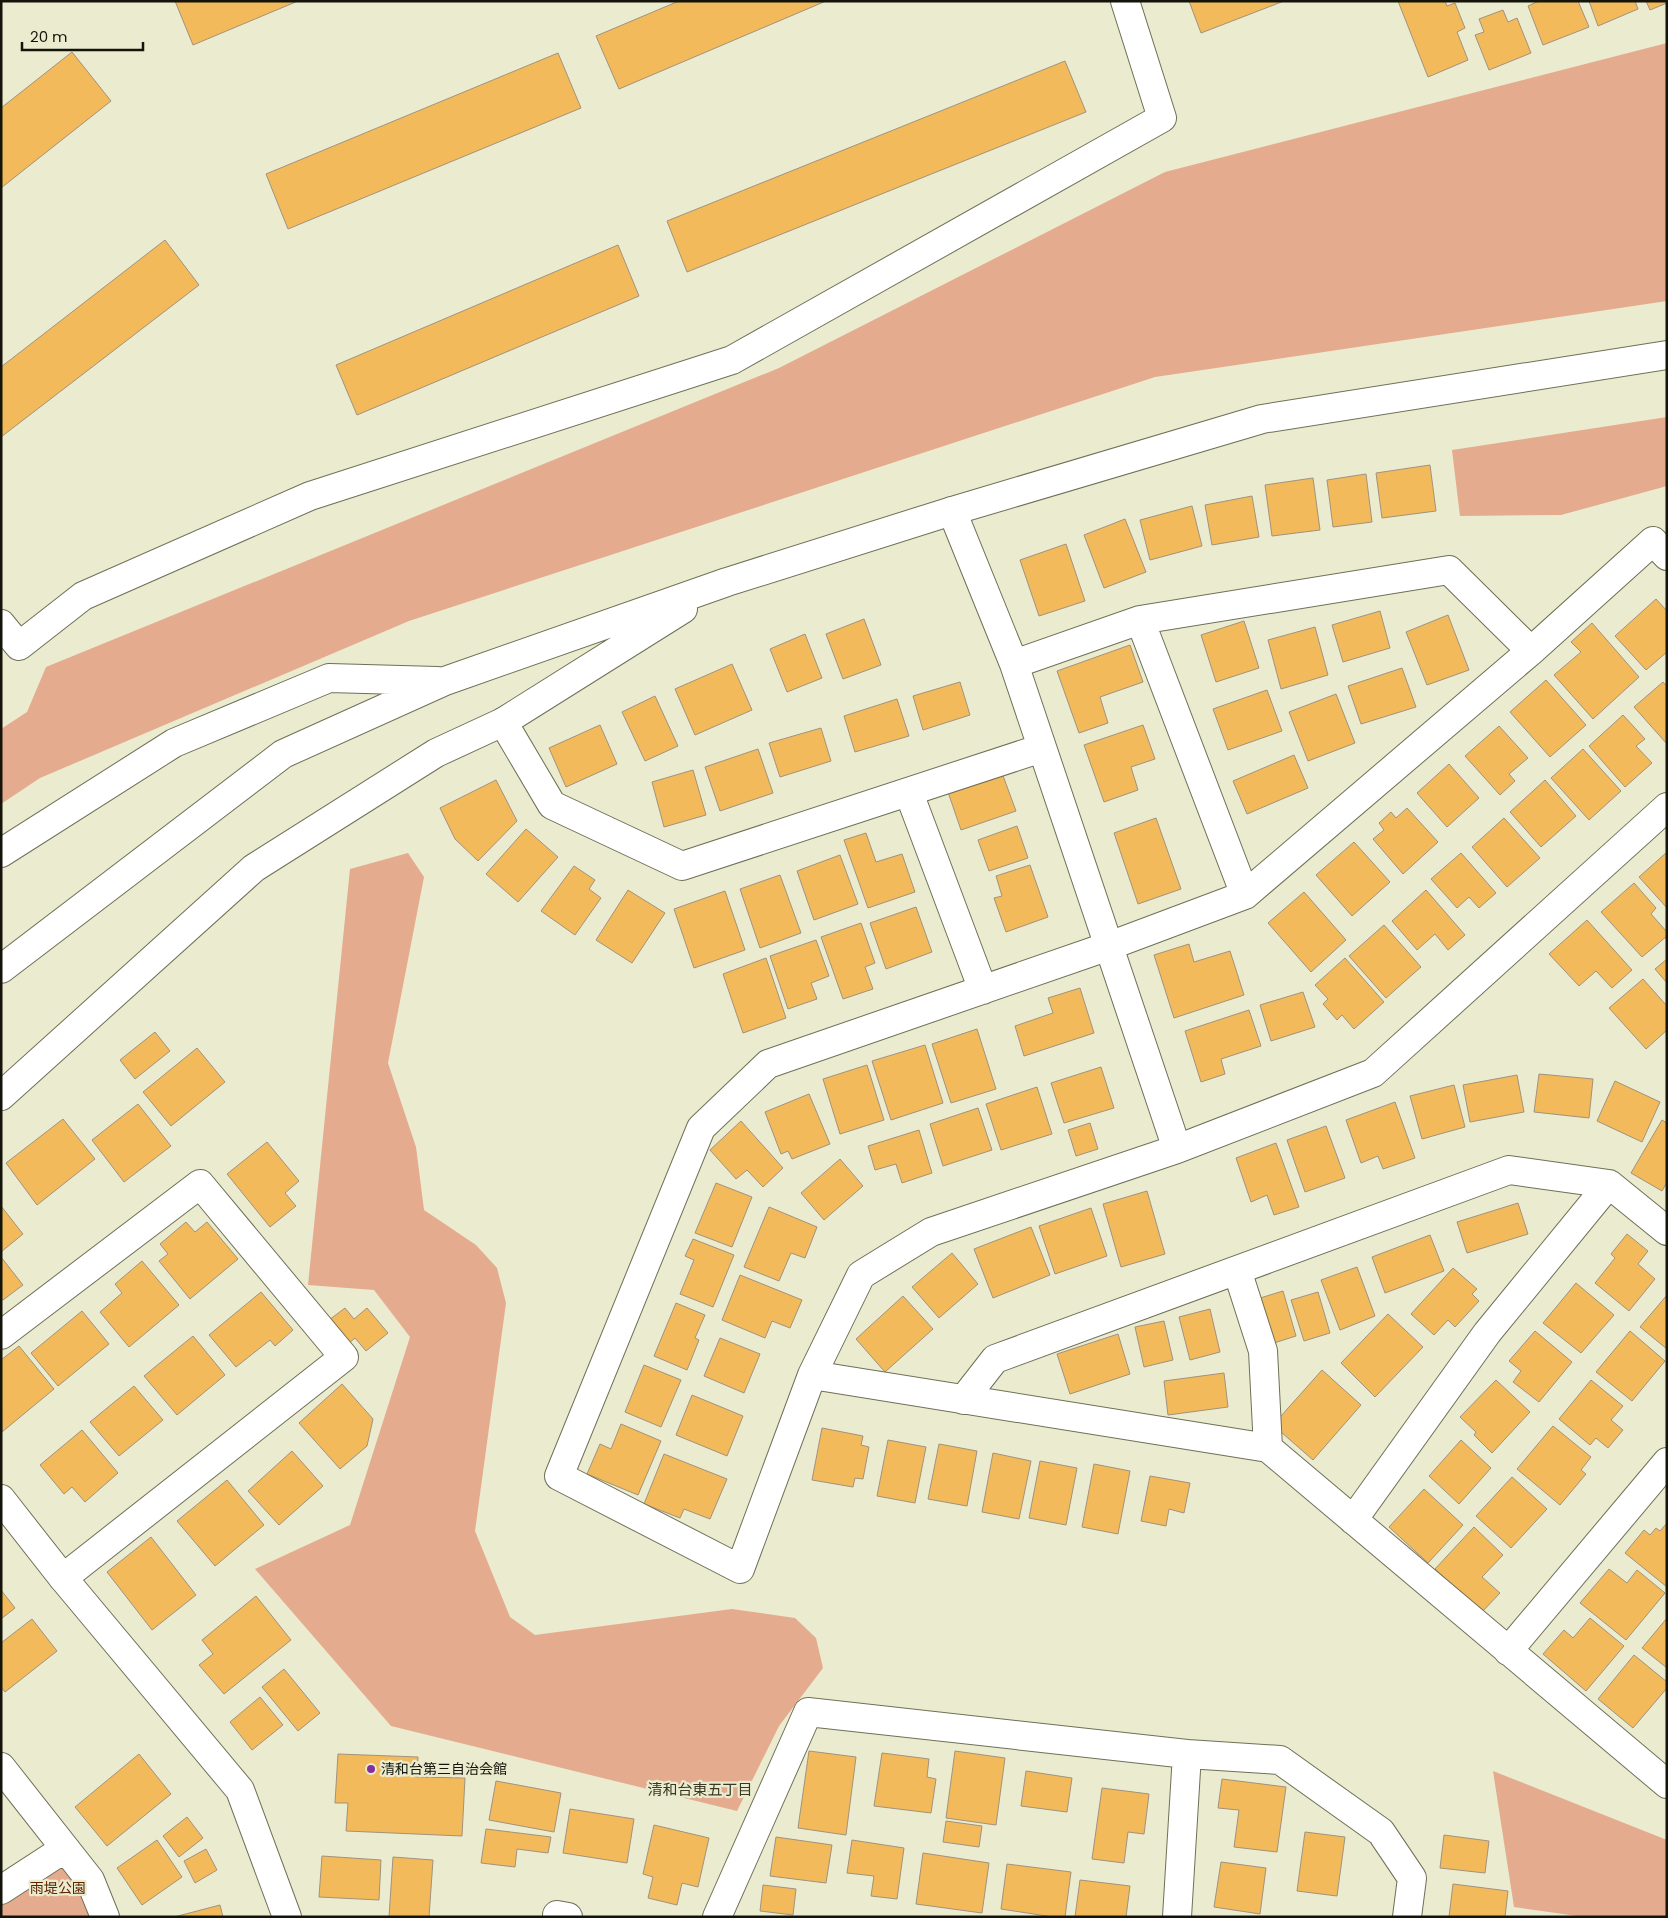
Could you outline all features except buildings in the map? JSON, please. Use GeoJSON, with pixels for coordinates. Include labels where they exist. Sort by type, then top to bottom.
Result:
{"type":"FeatureCollection","features":[{"type":"Feature","properties":{"kind":"street"},"geometry":{"type":"LineString","coordinates":[[1,624],[19,646],[83,596],[310,496],[732,360],[1162,118],[1125,1]]}},
{"type":"Feature","properties":{"kind":"street"},"geometry":{"type":"LineString","coordinates":[[1,969],[283,754],[445,682],[727,582],[952,511],[1262,419],[1667,355]]}},
{"type":"Feature","properties":{"kind":"street"},"geometry":{"type":"LineString","coordinates":[[952,511],[1014,664],[1177,1149]]}},
{"type":"Feature","properties":{"kind":"street"},"geometry":{"type":"LineString","coordinates":[[1667,556],[1653,541],[1531,651],[1245,896],[1109,946],[768,1064],[702,1128],[559,1476],[740,1569],[812,1375],[861,1274],[931,1232],[1177,1149],[1373,1073],[1667,807]]}},
{"type":"Feature","properties":{"kind":"street"},"geometry":{"type":"LineString","coordinates":[[1014,664],[1140,620],[1449,570],[1531,651]]}},
{"type":"Feature","properties":{"kind":"street"},"geometry":{"type":"LineString","coordinates":[[1,1096],[254,868],[436,753],[503,722],[727,582]]}},
{"type":"Feature","properties":{"kind":"street"},"geometry":{"type":"LineString","coordinates":[[1140,620],[1245,896]]}},
{"type":"Feature","properties":{"kind":"street"},"geometry":{"type":"LineString","coordinates":[[1,853],[174,743],[329,678],[445,682]]}},
{"type":"Feature","properties":{"kind":"street"},"geometry":{"type":"LineString","coordinates":[[503,722],[552,805],[682,866],[1042,748]]}},
{"type":"Feature","properties":{"kind":"street"},"geometry":{"type":"LineString","coordinates":[[909,793],[983,990]]}},
{"type":"Feature","properties":{"kind":"street"},"geometry":{"type":"LineString","coordinates":[[963,1400],[995,1359],[1509,1170],[1609,1184],[1667,1231]]}},
{"type":"Feature","properties":{"kind":"street"},"geometry":{"type":"LineString","coordinates":[[1,1335],[200,1184],[344,1357],[63,1578]]}},
{"type":"Feature","properties":{"kind":"street"},"geometry":{"type":"LineString","coordinates":[[1353,1520],[1487,1334],[1609,1184]]}},
{"type":"Feature","properties":{"kind":"street"},"geometry":{"type":"LineString","coordinates":[[1237,1270],[1263,1352],[1268,1448]]}},
{"type":"Feature","properties":{"kind":"street"},"geometry":{"type":"LineString","coordinates":[[812,1375],[1268,1448],[1667,1784]]}},
{"type":"Feature","properties":{"kind":"street"},"geometry":{"type":"LineString","coordinates":[[1508,1650],[1667,1462]]}},
{"type":"Feature","properties":{"kind":"street"},"geometry":{"type":"LineString","coordinates":[[1,1499],[63,1578],[240,1790],[287,1917]]}},
{"type":"Feature","properties":{"kind":"street"},"geometry":{"type":"LineString","coordinates":[[717,1917],[808,1712],[1188,1754],[1280,1760],[1381,1832],[1412,1878],[1407,1917]]}},
{"type":"Feature","properties":{"kind":"street"},"geometry":{"type":"LineString","coordinates":[[1177,1917],[1188,1754]]}},
{"type":"Feature","properties":{"kind":"street"},"geometry":{"type":"LineString","coordinates":[[1,1767],[90,1880],[105,1917]]}},
{"type":"Feature","properties":{"kind":"street"},"geometry":{"type":"LineString","coordinates":[[1,1890],[64,1849]]}},
{"type":"Feature","properties":{"kind":"street"},"geometry":{"type":"LineString","coordinates":[[557,1917],[557,1915],[568,1917]]}},
{"type":"Feature","properties":{"kind":"green space"},"geometry":{"type":"Polygon","coordinates":[[[1667,43],[1667,301],[1155,377],[409,621],[40,778],[1,804],[1,729],[27,712],[46,667],[779,368],[1165,172],[1667,43]]]}},
{"type":"Feature","properties":{"kind":"green space"},"geometry":{"type":"Polygon","coordinates":[[[1667,417],[1667,486],[1561,515],[1460,516],[1452,450],[1667,417]]]}},
{"type":"Feature","properties":{"kind":"green space"},"geometry":{"type":"Polygon","coordinates":[[[408,853],[424,877],[388,1063],[416,1147],[424,1210],[476,1245],[497,1268],[506,1303],[475,1531],[510,1617],[535,1635],[732,1609],[795,1618],[816,1638],[823,1668],[779,1726],[737,1811],[391,1726],[255,1569],[350,1525],[410,1337],[374,1290],[308,1285],[350,869],[408,853]]]}},
{"type":"Feature","properties":{"kind":"green space"},"geometry":{"type":"Polygon","coordinates":[[[1493,1771],[1667,1840],[1667,1917],[1584,1917],[1514,1907],[1493,1771]]]}},
{"type":"Feature","properties":{"kind":"green space","name":"雨堤公園"},"geometry":{"type":"Polygon","coordinates":[[[64,1849],[105,1917],[1,1917],[1,1892],[64,1849]]]}},
{"type":"Feature","properties":{"kind":"place","name":"清和台第三自治会館"},"geometry":{"type":"Point","coordinates":[371,1769]}},
{"type":"Feature","properties":{"kind":"district","name":"清和台東五丁目"},"geometry":{"type":"Point","coordinates":[700,1789]}}]}
